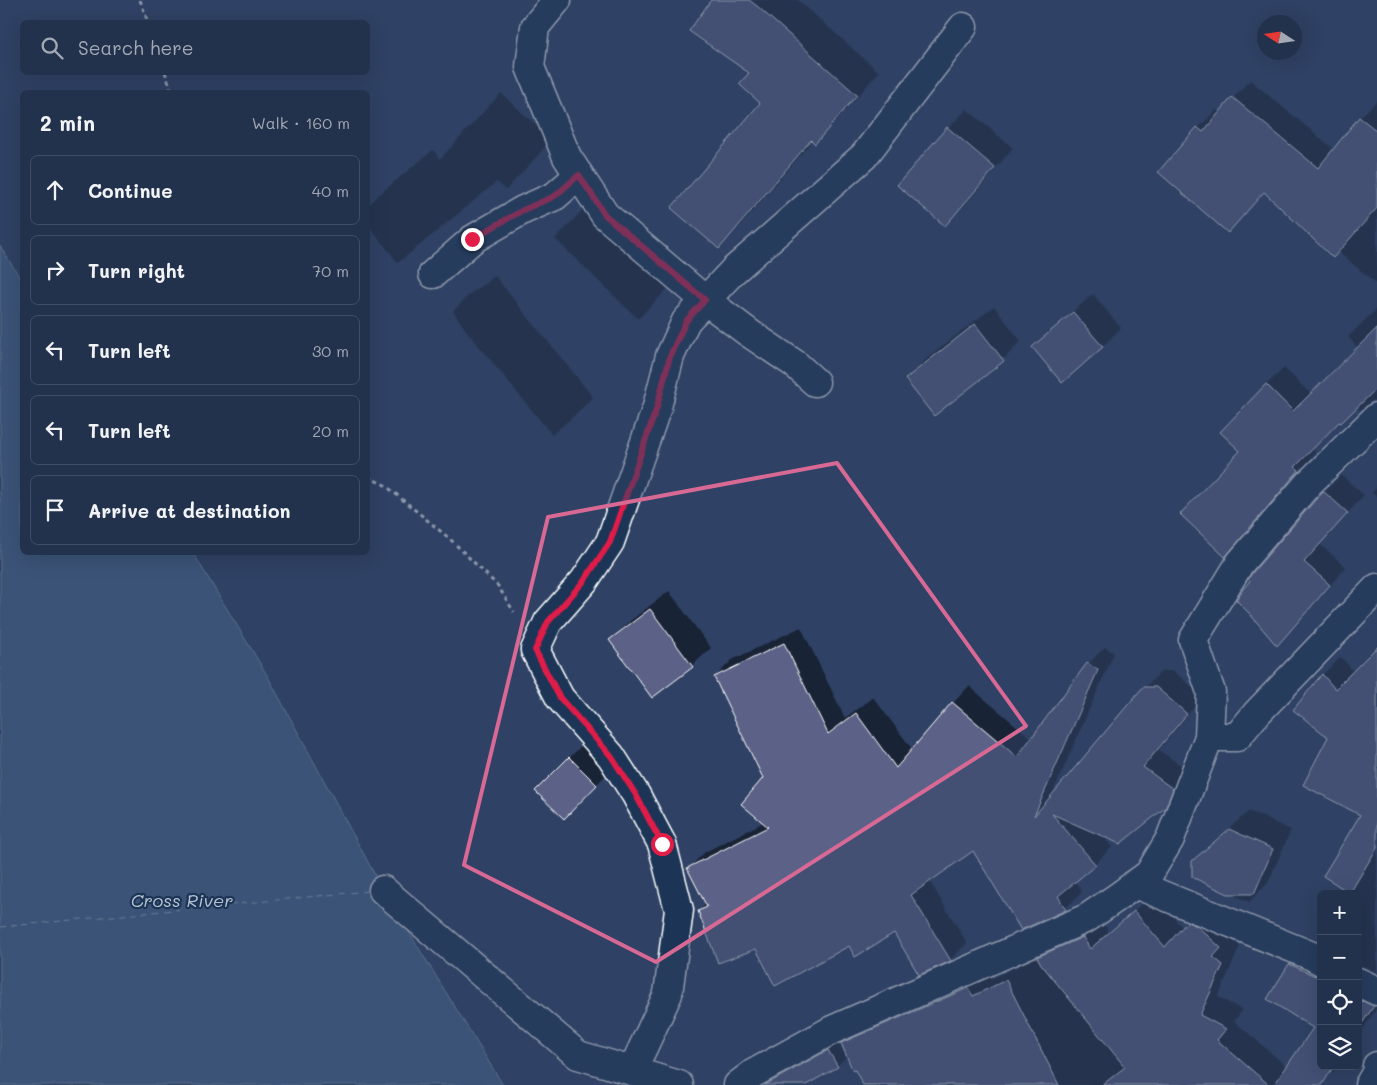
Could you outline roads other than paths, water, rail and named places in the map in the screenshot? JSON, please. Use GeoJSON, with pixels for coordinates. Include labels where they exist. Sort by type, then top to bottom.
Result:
{"type":"FeatureCollection","features":[{"type":"Feature","properties":{"kind":"street"},"geometry":{"type":"LineString","coordinates":[[557,0],[535,27],[530,67],[567,157],[605,215],[705,300],[795,364],[815,382]]}},
{"type":"Feature","properties":{"kind":"street"},"geometry":{"type":"LineString","coordinates":[[632,1071],[668,994],[679,910],[662,844],[636,795],[611,756],[560,698],[535,650],[548,622],[584,581],[610,542],[657,407],[670,356],[686,321],[733,271],[864,156],[963,27]]}},
{"type":"Feature","properties":{"kind":"street"},"geometry":{"type":"LineString","coordinates":[[433,274],[472,239],[523,210],[555,196],[579,175]]}},
{"type":"Feature","properties":{"kind":"street"},"geometry":{"type":"LineString","coordinates":[[738,1085],[754,1073],[832,1030],[1087,918],[1148,874],[1170,839],[1209,738],[1211,692],[1193,640],[1240,563],[1308,484],[1377,417]]}},
{"type":"Feature","properties":{"kind":"street"},"geometry":{"type":"LineString","coordinates":[[1209,738],[1237,737],[1256,714],[1377,588]]}},
{"type":"Feature","properties":{"kind":"street"},"geometry":{"type":"LineString","coordinates":[[1136,884],[1317,959]]}},
{"type":"Feature","properties":{"kind":"street"},"geometry":{"type":"LineString","coordinates":[[383,890],[578,1054],[679,1085]]}},
{"type":"Feature","properties":{"kind":"street"},"geometry":{"type":"LineString","coordinates":[[1362,984],[1377,991]]}},
{"type":"Feature","properties":{"kind":"street"},"geometry":{"type":"LineString","coordinates":[[1369,1085],[1376,1073],[1377,1066]]}},
{"type":"Feature","properties":{"kind":"water","name":"Cross River"},"geometry":{"type":"Polygon","coordinates":[[[0,246],[20,278],[20,555],[194,555],[267,675],[383,890],[503,1085],[0,1085],[0,246]]]}}]}
